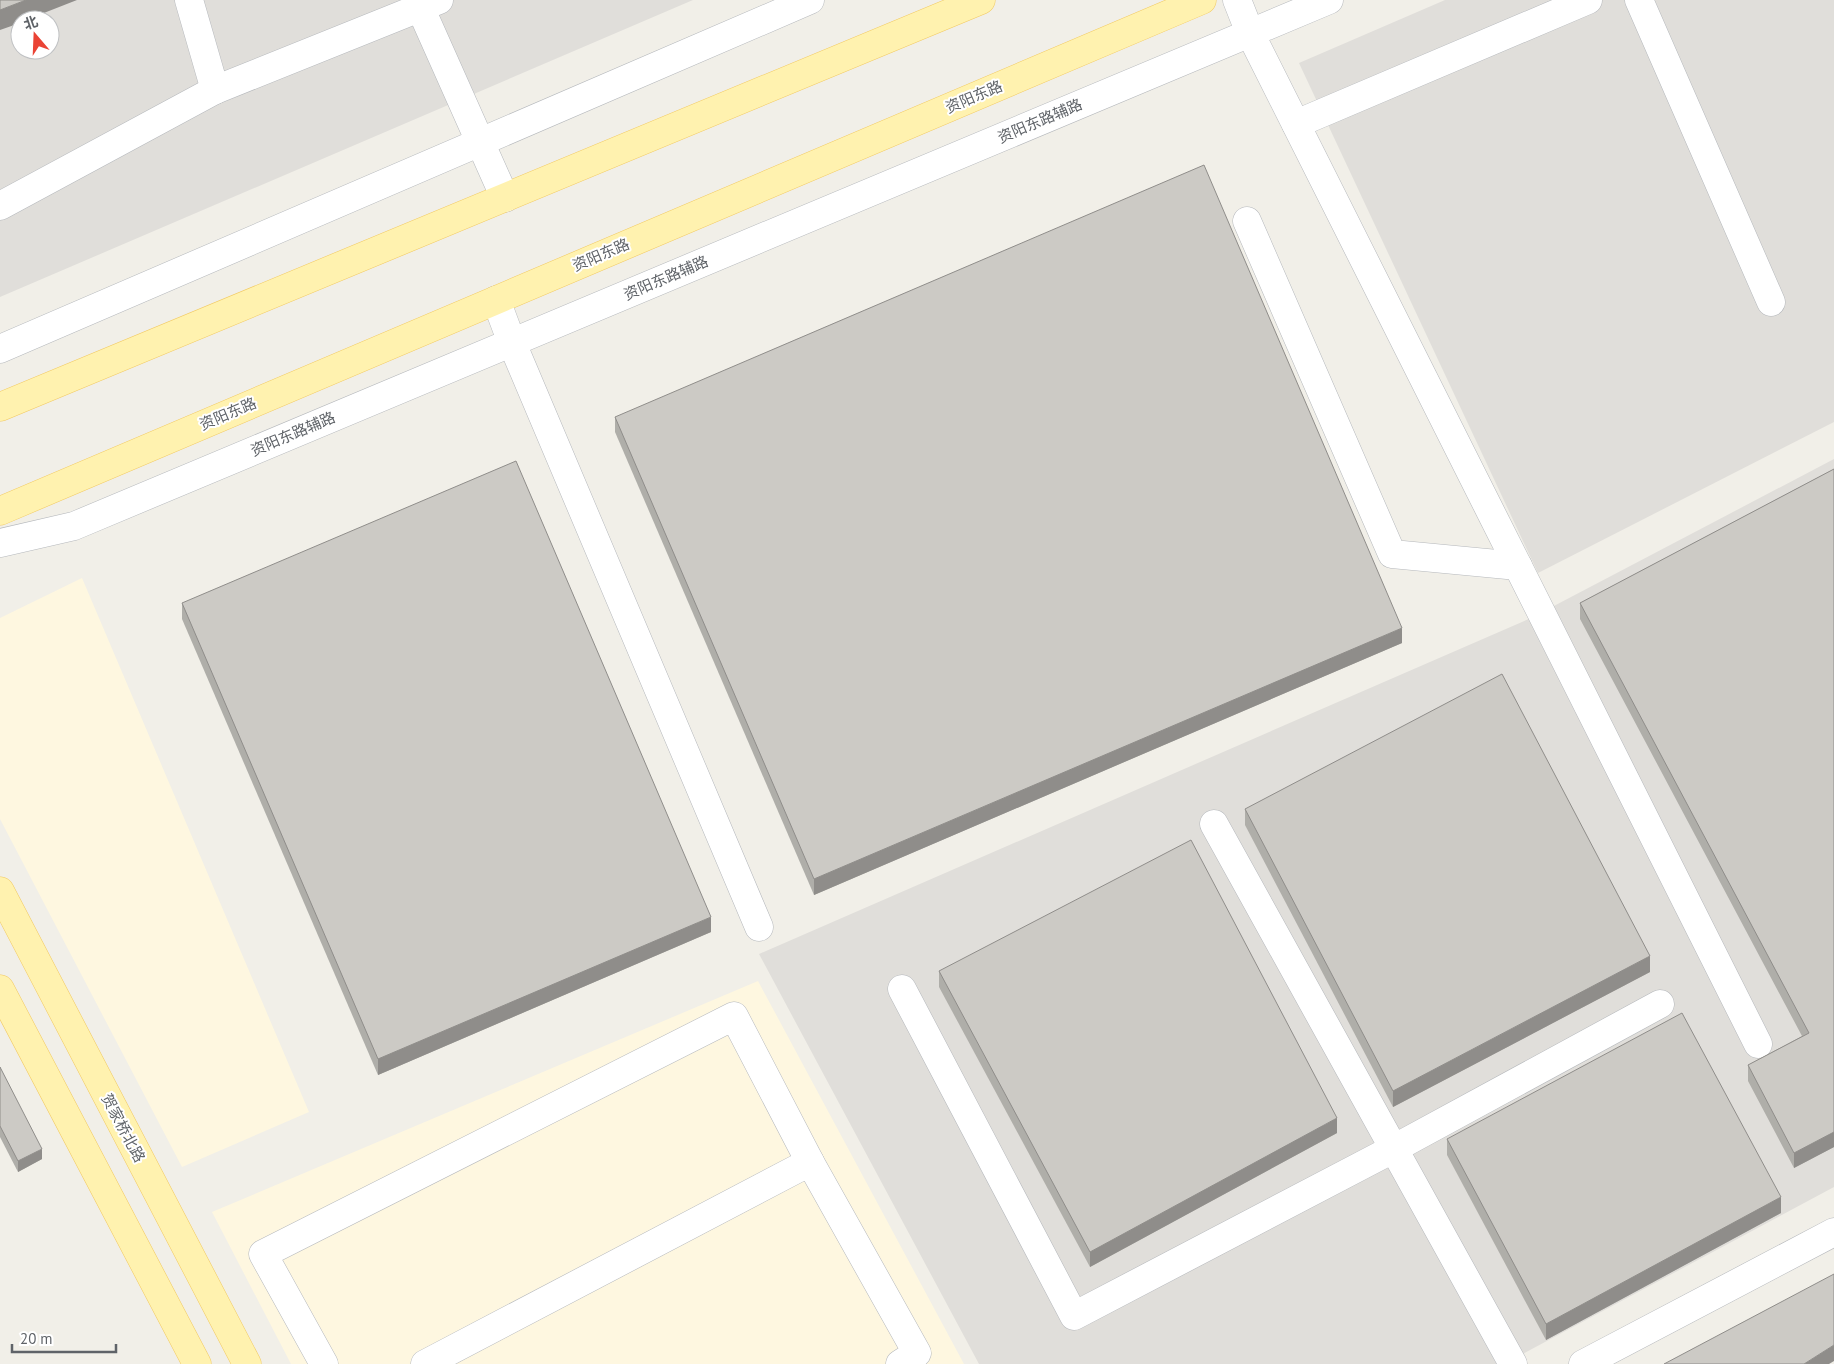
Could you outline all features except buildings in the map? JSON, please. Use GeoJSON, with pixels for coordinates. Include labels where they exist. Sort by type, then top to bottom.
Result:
{"type":"FeatureCollection","features":[{"type":"Feature","properties":{"kind":"main road"},"geometry":{"type":"LineString","coordinates":[[0,406],[981,0]]}},
{"type":"Feature","properties":{"kind":"main road","name":"资阳东路"},"geometry":{"type":"LineString","coordinates":[[0,511],[1202,0]]}},
{"type":"Feature","properties":{"kind":"main road","name":"贺家桥北路"},"geometry":{"type":"LineString","coordinates":[[0,891],[246,1364]]}},
{"type":"Feature","properties":{"kind":"main road"},"geometry":{"type":"LineString","coordinates":[[0,989],[196,1364]]}},
{"type":"Feature","properties":{"kind":"street"},"geometry":{"type":"LineString","coordinates":[[189,0],[216,90]]}},
{"type":"Feature","properties":{"kind":"street"},"geometry":{"type":"LineString","coordinates":[[0,348],[810,0]]}},
{"type":"Feature","properties":{"kind":"street"},"geometry":{"type":"LineString","coordinates":[[1236,0],[1250,33],[1758,1044]]}},
{"type":"Feature","properties":{"kind":"street","name":"资阳东路辅路"},"geometry":{"type":"LineString","coordinates":[[0,543],[74,526],[1329,0]]}},
{"type":"Feature","properties":{"kind":"street"},"geometry":{"type":"LineString","coordinates":[[1296,124],[1588,0]]}},
{"type":"Feature","properties":{"kind":"street"},"geometry":{"type":"LineString","coordinates":[[1639,0],[1771,302]]}},
{"type":"Feature","properties":{"kind":"street"},"geometry":{"type":"LineString","coordinates":[[0,206],[216,90],[429,4],[480,142],[505,198]]}},
{"type":"Feature","properties":{"kind":"street"},"geometry":{"type":"LineString","coordinates":[[1246,220],[1392,554],[1518,566]]}},
{"type":"Feature","properties":{"kind":"street"},"geometry":{"type":"LineString","coordinates":[[496,300],[759,927]]}},
{"type":"Feature","properties":{"kind":"street"},"geometry":{"type":"LineString","coordinates":[[1214,824],[1395,1148],[1512,1364]]}},
{"type":"Feature","properties":{"kind":"street"},"geometry":{"type":"LineString","coordinates":[[902,990],[1074,1316],[1395,1148],[1660,1004]]}},
{"type":"Feature","properties":{"kind":"street"},"geometry":{"type":"LineString","coordinates":[[324,1364],[263,1254],[734,1016],[810,1162],[917,1353],[900,1364]]}},
{"type":"Feature","properties":{"kind":"street"},"geometry":{"type":"LineString","coordinates":[[425,1364],[810,1162]]}},
{"type":"Feature","properties":{"kind":"street"},"geometry":{"type":"LineString","coordinates":[[1583,1364],[1834,1232]]}},
{"type":"Feature","properties":{"kind":"shaded area"},"geometry":{"type":"Polygon","coordinates":[[[0,0],[693,0],[0,297],[0,0]]]}},
{"type":"Feature","properties":{"kind":"shaded area"},"geometry":{"type":"Polygon","coordinates":[[[1445,0],[1834,0],[1834,422],[1538,573],[1299,63],[1445,0]]]}},
{"type":"Feature","properties":{"kind":"shaded area"},"geometry":{"type":"Polygon","coordinates":[[[1834,459],[1834,1187],[1504,1364],[979,1364],[759,954],[1531,618],[1834,459]]]}},
{"type":"Feature","properties":{"kind":"shaded area"},"geometry":{"type":"Polygon","coordinates":[[[82,578],[309,1112],[182,1167],[0,819],[0,618],[82,578]]]}},
{"type":"Feature","properties":{"kind":"shaded area"},"geometry":{"type":"Polygon","coordinates":[[[758,981],[964,1364],[291,1364],[212,1212],[758,981]]]}}]}
